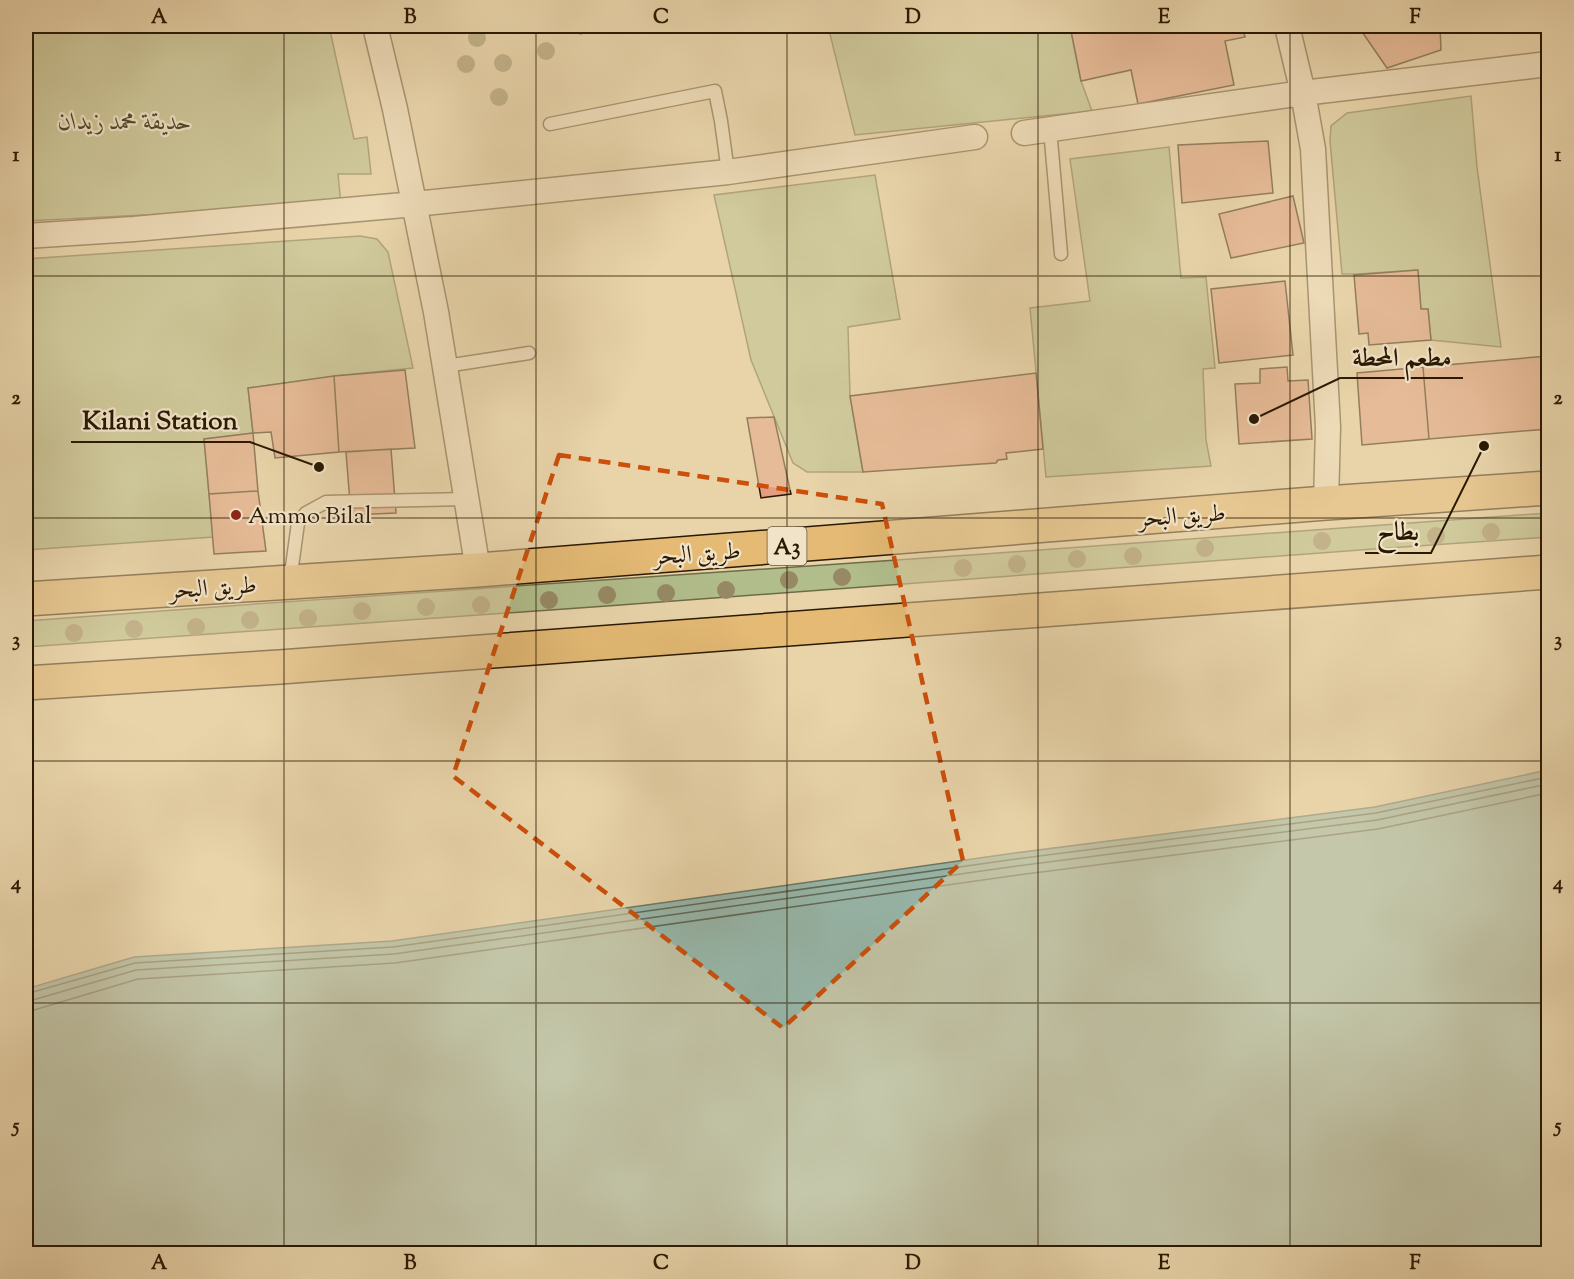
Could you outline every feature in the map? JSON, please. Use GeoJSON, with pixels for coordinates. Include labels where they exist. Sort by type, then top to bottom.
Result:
{"type":"FeatureCollection","features":[{"type":"Feature","properties":{"kind":"highway","name":"طريق البحر"},"geometry":{"type":"LineString","coordinates":[[26,599],[478,570],[1326,503],[1548,488]]}},
{"type":"Feature","properties":{"kind":"highway"},"geometry":{"type":"LineString","coordinates":[[26,683],[316,664],[1548,572]]}},
{"type":"Feature","properties":{"kind":"street"},"geometry":{"type":"LineString","coordinates":[[375,26],[415,204],[446,366],[478,570]]}},
{"type":"Feature","properties":{"kind":"street"},"geometry":{"type":"LineString","coordinates":[[1287,26],[1304,93],[1313,149],[1328,427],[1326,503]]}},
{"type":"Feature","properties":{"kind":"street"},"geometry":{"type":"LineString","coordinates":[[1024,133],[1304,93],[1548,64]]}},
{"type":"Feature","properties":{"kind":"street"},"geometry":{"type":"LineString","coordinates":[[26,236],[134,230],[728,172],[975,137]]}},
{"type":"Feature","properties":{"kind":"lane"},"geometry":{"type":"LineString","coordinates":[[550,124],[715,91],[728,172]]}},
{"type":"Feature","properties":{"kind":"lane"},"geometry":{"type":"LineString","coordinates":[[1050,129],[1061,254]]}},
{"type":"Feature","properties":{"kind":"lane"},"geometry":{"type":"LineString","coordinates":[[446,366],[529,353]]}},
{"type":"Feature","properties":{"kind":"lane"},"geometry":{"type":"LineString","coordinates":[[290,582],[298,524],[306,513],[326,502],[467,499]]}},
{"type":"Feature","properties":{"kind":"highlighted area"},"geometry":{"type":"Polygon","coordinates":[[[559,455],[882,504],[963,861],[783,1028],[453,776],[559,455]]]}},
{"type":"Feature","properties":{"kind":"green space","name":"حديقة محمد زيدان"},"geometry":{"type":"Polygon","coordinates":[[[26,26],[329,26],[354,139],[367,137],[371,174],[338,174],[341,205],[26,221],[26,26]]]}},
{"type":"Feature","properties":{"kind":"green space"},"geometry":{"type":"Polygon","coordinates":[[[828,26],[1070,26],[1081,81],[1092,111],[855,135],[828,26]]]}},
{"type":"Feature","properties":{"kind":"green space"},"geometry":{"type":"Polygon","coordinates":[[[1471,96],[1477,167],[1501,347],[1431,340],[1428,309],[1421,309],[1417,270],[1342,274],[1330,141],[1331,126],[1347,113],[1471,96]]]}},
{"type":"Feature","properties":{"kind":"green space"},"geometry":{"type":"Polygon","coordinates":[[[1169,147],[1181,278],[1206,277],[1215,368],[1203,369],[1206,440],[1211,466],[1046,477],[1030,308],[1090,301],[1070,159],[1169,147]]]}},
{"type":"Feature","properties":{"kind":"green space"},"geometry":{"type":"Polygon","coordinates":[[[875,175],[900,319],[848,327],[850,396],[863,472],[807,472],[793,463],[751,360],[714,195],[875,175]]]}},
{"type":"Feature","properties":{"kind":"green space"},"geometry":{"type":"Polygon","coordinates":[[[360,236],[377,239],[388,252],[413,368],[248,388],[253,433],[204,439],[213,537],[26,550],[26,259],[360,236]]]}},
{"type":"Feature","properties":{"kind":"green space"},"geometry":{"type":"Polygon","coordinates":[[[1548,513],[1548,537],[26,647],[26,621],[1548,513]]]}},
{"type":"Feature","properties":{"kind":"water"},"geometry":{"type":"Polygon","coordinates":[[[1548,770],[1548,1253],[26,1253],[26,989],[134,957],[392,941],[1015,853],[1375,807],[1548,770]]]}},
{"type":"Feature","properties":{"kind":"building"},"geometry":{"type":"Polygon","coordinates":[[[577,26],[618,26],[580,34],[577,26]]]}},
{"type":"Feature","properties":{"kind":"building"},"geometry":{"type":"Polygon","coordinates":[[[1070,26],[1242,26],[1245,37],[1225,41],[1234,85],[1138,104],[1131,70],[1081,81],[1070,26]]]}},
{"type":"Feature","properties":{"kind":"building"},"geometry":{"type":"Polygon","coordinates":[[[1358,26],[1440,26],[1441,50],[1387,68],[1358,26]]]}},
{"type":"Feature","properties":{"kind":"building"},"geometry":{"type":"Polygon","coordinates":[[[1268,141],[1273,193],[1182,203],[1178,145],[1268,141]]]}},
{"type":"Feature","properties":{"kind":"building"},"geometry":{"type":"Polygon","coordinates":[[[1293,196],[1304,243],[1231,258],[1219,214],[1293,196]]]}},
{"type":"Feature","properties":{"kind":"building"},"geometry":{"type":"Polygon","coordinates":[[[1418,270],[1421,309],[1428,309],[1431,340],[1369,345],[1368,333],[1359,334],[1354,275],[1418,270]]]}},
{"type":"Feature","properties":{"kind":"building"},"geometry":{"type":"Polygon","coordinates":[[[1285,281],[1293,355],[1219,363],[1211,289],[1285,281]]]}},
{"type":"Feature","properties":{"kind":"building"},"geometry":{"type":"Polygon","coordinates":[[[1548,356],[1548,429],[1429,439],[1423,367],[1548,356]]]}},
{"type":"Feature","properties":{"kind":"building"},"geometry":{"type":"Polygon","coordinates":[[[1287,367],[1288,381],[1308,380],[1312,439],[1239,444],[1235,384],[1260,383],[1260,369],[1287,367]]]}},
{"type":"Feature","properties":{"kind":"building"},"geometry":{"type":"Polygon","coordinates":[[[1423,367],[1429,439],[1362,445],[1357,373],[1423,367]]]}},
{"type":"Feature","properties":{"kind":"building"},"geometry":{"type":"Polygon","coordinates":[[[405,370],[415,448],[339,452],[334,376],[405,370]]]}},
{"type":"Feature","properties":{"kind":"building"},"geometry":{"type":"Polygon","coordinates":[[[1036,373],[1043,449],[1006,453],[1007,459],[998,460],[996,463],[863,472],[850,396],[1036,373]]]}},
{"type":"Feature","properties":{"kind":"building"},"geometry":{"type":"Polygon","coordinates":[[[334,376],[339,452],[275,458],[271,432],[253,433],[248,388],[334,376]]]}},
{"type":"Feature","properties":{"kind":"building"},"geometry":{"type":"Polygon","coordinates":[[[774,417],[791,494],[761,498],[747,418],[774,417]]]}},
{"type":"Feature","properties":{"kind":"building"},"geometry":{"type":"Polygon","coordinates":[[[253,433],[258,491],[209,494],[204,439],[253,433]]]}},
{"type":"Feature","properties":{"kind":"building"},"geometry":{"type":"Polygon","coordinates":[[[391,449],[396,513],[351,515],[346,452],[391,449]]]}},
{"type":"Feature","properties":{"kind":"building","name":"Ammo Bilal"},"geometry":{"type":"Polygon","coordinates":[[[258,491],[266,551],[214,554],[209,494],[258,491]]]}},
{"type":"Feature","properties":{"kind":"place","name":"مطعم المحطة"},"geometry":{"type":"Point","coordinates":[1254,419]}},
{"type":"Feature","properties":{"kind":"place","name":"بطاح"},"geometry":{"type":"Point","coordinates":[1484,446]}},
{"type":"Feature","properties":{"kind":"place","name":"Kilani Station"},"geometry":{"type":"Point","coordinates":[319,467]}},
{"type":"Feature","properties":{"kind":"place","name":"Ammo Bilal"},"geometry":{"type":"Point","coordinates":[236,515]}}]}
